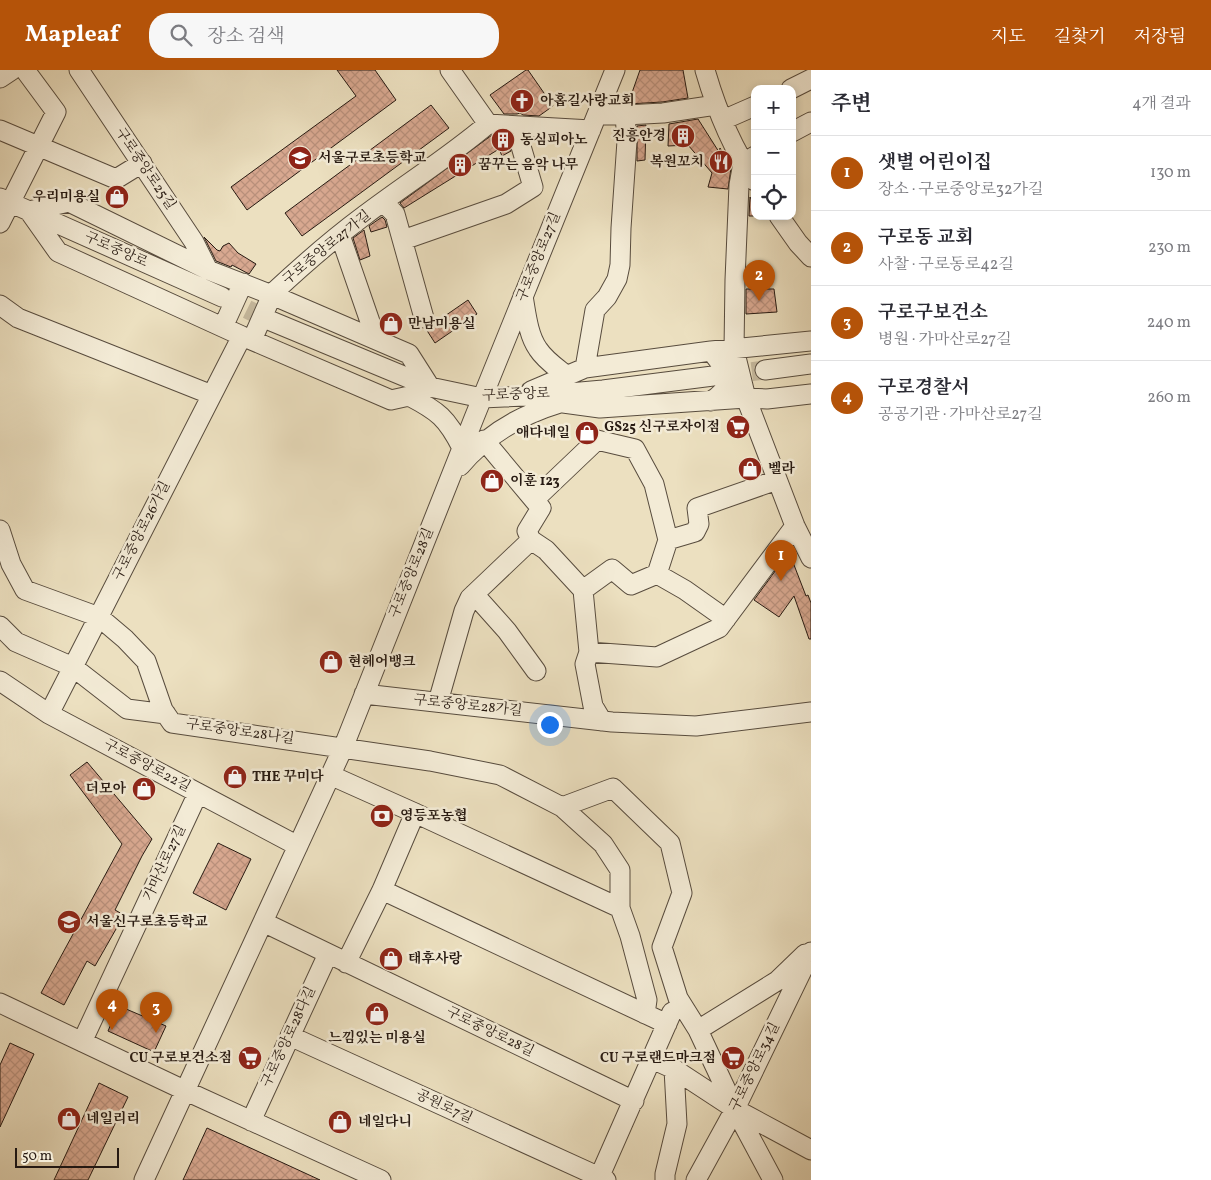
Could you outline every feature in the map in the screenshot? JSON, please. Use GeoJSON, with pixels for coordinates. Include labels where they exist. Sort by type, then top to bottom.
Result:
{"type":"FeatureCollection","features":[{"type":"Feature","properties":{"kind":"street"},"geometry":{"type":"LineString","coordinates":[[0,78],[12,70]]}},
{"type":"Feature","properties":{"kind":"street"},"geometry":{"type":"LineString","coordinates":[[0,223],[5,200],[39,146],[56,112],[25,70]]}},
{"type":"Feature","properties":{"kind":"street","name":"구로중앙로25길"},"geometry":{"type":"LineString","coordinates":[[79,70],[194,242],[208,270]]}},
{"type":"Feature","properties":{"kind":"street"},"geometry":{"type":"LineString","coordinates":[[450,70],[488,124],[516,126],[594,122],[625,115],[719,113],[751,107]]}},
{"type":"Feature","properties":{"kind":"street","name":"구로중앙로27길"},"geometry":{"type":"LineString","coordinates":[[482,398],[615,70]]}},
{"type":"Feature","properties":{"kind":"street"},"geometry":{"type":"LineString","coordinates":[[705,70],[719,113],[749,160],[753,175]]}},
{"type":"Feature","properties":{"kind":"street"},"geometry":{"type":"LineString","coordinates":[[796,86],[811,79]]}},
{"type":"Feature","properties":{"kind":"street"},"geometry":{"type":"LineString","coordinates":[[585,368],[595,310],[617,279],[620,264],[627,141],[625,115]]}},
{"type":"Feature","properties":{"kind":"street"},"geometry":{"type":"LineString","coordinates":[[796,130],[811,122]]}},
{"type":"Feature","properties":{"kind":"street","name":"구로중앙로27가길"},"geometry":{"type":"LineString","coordinates":[[272,295],[302,266],[462,146],[488,124]]}},
{"type":"Feature","properties":{"kind":"street"},"geometry":{"type":"LineString","coordinates":[[403,240],[506,204],[533,187],[516,126]]}},
{"type":"Feature","properties":{"kind":"street"},"geometry":{"type":"LineString","coordinates":[[0,130],[116,179],[142,164]]}},
{"type":"Feature","properties":{"kind":"street"},"geometry":{"type":"LineString","coordinates":[[749,160],[739,185],[734,349],[746,398],[795,526],[811,558]]}},
{"type":"Feature","properties":{"kind":"street","name":"구로중앙로"},"geometry":{"type":"LineString","coordinates":[[5,200],[222,297]]}},
{"type":"Feature","properties":{"kind":"street"},"geometry":{"type":"LineString","coordinates":[[69,202],[208,270],[272,295],[409,354],[430,387],[409,396],[391,400],[247,338],[58,252],[29,211],[69,202]]}},
{"type":"Feature","properties":{"kind":"street","name":"구로중앙로27가길"},"geometry":{"type":"LineString","coordinates":[[384,203],[395,214],[424,318]]}},
{"type":"Feature","properties":{"kind":"street"},"geometry":{"type":"LineString","coordinates":[[782,220],[798,243],[811,257]]}},
{"type":"Feature","properties":{"kind":"street"},"geometry":{"type":"LineString","coordinates":[[340,236],[376,339]]}},
{"type":"Feature","properties":{"kind":"street"},"geometry":{"type":"LineString","coordinates":[[223,327],[243,283]]}},
{"type":"Feature","properties":{"kind":"street","name":"구로중앙로26가길"},"geometry":{"type":"LineString","coordinates":[[49,714],[212,395],[272,295]]}},
{"type":"Feature","properties":{"kind":"street"},"geometry":{"type":"LineString","coordinates":[[523,296],[531,332],[538,349],[567,376]]}},
{"type":"Feature","properties":{"kind":"street"},"geometry":{"type":"LineString","coordinates":[[0,305],[18,318],[212,395]]}},
{"type":"Feature","properties":{"kind":"street","name":"구로중앙로"},"geometry":{"type":"LineString","coordinates":[[271,321],[430,387],[482,398],[603,390],[713,376]]}},
{"type":"Feature","properties":{"kind":"street"},"geometry":{"type":"LineString","coordinates":[[521,396],[585,368],[712,351],[811,341]]}},
{"type":"Feature","properties":{"kind":"street"},"geometry":{"type":"LineString","coordinates":[[767,399],[751,380],[750,359],[768,346]]}},
{"type":"Feature","properties":{"kind":"street"},"geometry":{"type":"LineString","coordinates":[[711,401],[721,395],[727,383],[725,368],[712,351]]}},
{"type":"Feature","properties":{"kind":"street"},"geometry":{"type":"LineString","coordinates":[[765,370],[811,364]]}},
{"type":"Feature","properties":{"kind":"street"},"geometry":{"type":"LineString","coordinates":[[521,396],[600,408],[746,398],[767,399],[811,394]]}},
{"type":"Feature","properties":{"kind":"street"},"geometry":{"type":"LineString","coordinates":[[409,396],[433,409],[452,427],[462,448]]}},
{"type":"Feature","properties":{"kind":"street","name":"구로중앙로28길"},"geometry":{"type":"LineString","coordinates":[[144,1180],[343,748],[482,398]]}},
{"type":"Feature","properties":{"kind":"street"},"geometry":{"type":"LineString","coordinates":[[452,474],[484,440],[511,422],[535,411],[560,403]]}},
{"type":"Feature","properties":{"kind":"street"},"geometry":{"type":"LineString","coordinates":[[534,500],[597,440],[600,408]]}},
{"type":"Feature","properties":{"kind":"street"},"geometry":{"type":"LineString","coordinates":[[484,440],[541,508],[527,531],[531,540],[546,550],[583,590],[589,652],[585,664],[593,706],[602,721]]}},
{"type":"Feature","properties":{"kind":"street"},"geometry":{"type":"LineString","coordinates":[[583,590],[612,569],[630,585],[657,574],[668,540],[654,484],[635,449],[597,440]]}},
{"type":"Feature","properties":{"kind":"street"},"geometry":{"type":"LineString","coordinates":[[668,540],[695,532],[699,524],[697,508],[777,480]]}},
{"type":"Feature","properties":{"kind":"street"},"geometry":{"type":"LineString","coordinates":[[589,652],[656,657],[719,628],[795,526]]}},
{"type":"Feature","properties":{"kind":"street"},"geometry":{"type":"LineString","coordinates":[[0,530],[11,564],[25,590],[99,616],[146,661],[166,714]]}},
{"type":"Feature","properties":{"kind":"street"},"geometry":{"type":"LineString","coordinates":[[438,702],[464,611],[470,598],[531,540]]}},
{"type":"Feature","properties":{"kind":"street"},"geometry":{"type":"LineString","coordinates":[[657,574],[685,590],[726,619]]}},
{"type":"Feature","properties":{"kind":"street"},"geometry":{"type":"LineString","coordinates":[[474,594],[507,631],[536,671]]}},
{"type":"Feature","properties":{"kind":"street"},"geometry":{"type":"LineString","coordinates":[[0,626],[16,642],[73,667],[127,709],[166,714]]}},
{"type":"Feature","properties":{"kind":"street","name":"구로중앙로22길"},"geometry":{"type":"LineString","coordinates":[[0,681],[49,714],[298,846]]}},
{"type":"Feature","properties":{"kind":"street","name":"구로중앙로28가길"},"geometry":{"type":"LineString","coordinates":[[364,694],[602,721],[696,726],[811,712]]}},
{"type":"Feature","properties":{"kind":"street","name":"구로중앙로28나길"},"geometry":{"type":"LineString","coordinates":[[166,714],[172,723],[343,748]]}},
{"type":"Feature","properties":{"kind":"street"},"geometry":{"type":"LineString","coordinates":[[343,748],[430,761],[500,775],[562,806],[603,844],[620,870],[620,908],[630,936],[647,1000],[645,1014]]}},
{"type":"Feature","properties":{"kind":"street"},"geometry":{"type":"LineString","coordinates":[[330,775],[620,908]]}},
{"type":"Feature","properties":{"kind":"street"},"geometry":{"type":"LineString","coordinates":[[562,806],[613,788],[670,842],[682,893],[662,947],[678,998],[698,1030],[735,1109],[773,1180]]}},
{"type":"Feature","properties":{"kind":"street","name":"가마산로27길"},"geometry":{"type":"LineString","coordinates":[[82,1042],[198,793]]}},
{"type":"Feature","properties":{"kind":"street"},"geometry":{"type":"LineString","coordinates":[[346,962],[382,890],[415,813]]}},
{"type":"Feature","properties":{"kind":"street"},"geometry":{"type":"LineString","coordinates":[[382,890],[667,1024]]}},
{"type":"Feature","properties":{"kind":"street","name":"구로중앙로28길"},"geometry":{"type":"LineString","coordinates":[[263,922],[634,1101]]}},
{"type":"Feature","properties":{"kind":"street"},"geometry":{"type":"LineString","coordinates":[[698,1030],[777,981],[811,948]]}},
{"type":"Feature","properties":{"kind":"street","name":"구로중앙로34길"},"geometry":{"type":"LineString","coordinates":[[696,1180],[735,1109],[811,952]]}},
{"type":"Feature","properties":{"kind":"street","name":"구로중앙로28다길"},"geometry":{"type":"LineString","coordinates":[[251,1121],[328,954]]}},
{"type":"Feature","properties":{"kind":"street","name":"공원로7길"},"geometry":{"type":"LineString","coordinates":[[290,1036],[601,1179],[678,998]]}},
{"type":"Feature","properties":{"kind":"street"},"geometry":{"type":"LineString","coordinates":[[0,1002],[186,1091],[381,1180]]}},
{"type":"Feature","properties":{"kind":"street"},"geometry":{"type":"LineString","coordinates":[[652,1059],[674,1069],[735,1109],[811,1150]]}},
{"type":"Feature","properties":{"kind":"street"},"geometry":{"type":"LineString","coordinates":[[665,1180],[664,1174],[677,1124],[674,1069]]}},
{"type":"Feature","properties":{"kind":"building"},"geometry":{"type":"Polygon","coordinates":[[[337,70],[375,70],[396,100],[247,210],[231,187],[356,96],[337,70]]]}},
{"type":"Feature","properties":{"kind":"building","name":"아홉길사랑교회"},"geometry":{"type":"Polygon","coordinates":[[[528,70],[553,106],[539,116],[523,115],[520,113],[504,114],[490,95],[528,70]]]}},
{"type":"Feature","properties":{"kind":"building"},"geometry":{"type":"Polygon","coordinates":[[[640,70],[683,70],[688,98],[628,104],[640,70]]]}},
{"type":"Feature","properties":{"kind":"building"},"geometry":{"type":"Polygon","coordinates":[[[431,105],[449,128],[302,236],[285,213],[431,105]]]}},
{"type":"Feature","properties":{"kind":"building"},"geometry":{"type":"Polygon","coordinates":[[[698,119],[719,152],[720,148],[731,168],[728,189],[708,187],[712,173],[688,145],[668,146],[669,124],[698,119]]]}},
{"type":"Feature","properties":{"kind":"building"},"geometry":{"type":"Polygon","coordinates":[[[646,125],[645,160],[637,161],[637,126],[646,125]]]}},
{"type":"Feature","properties":{"kind":"building"},"geometry":{"type":"Polygon","coordinates":[[[492,135],[506,136],[511,151],[502,156],[499,149],[404,208],[400,203],[492,135]]]}},
{"type":"Feature","properties":{"kind":"building"},"geometry":{"type":"Polygon","coordinates":[[[750,197],[751,216],[749,216],[750,197]]]}},
{"type":"Feature","properties":{"kind":"building"},"geometry":{"type":"Polygon","coordinates":[[[382,217],[387,227],[371,232],[369,226],[382,217]]]}},
{"type":"Feature","properties":{"kind":"building"},"geometry":{"type":"Polygon","coordinates":[[[364,230],[370,256],[360,260],[353,238],[364,230]]]}},
{"type":"Feature","properties":{"kind":"building"},"geometry":{"type":"Polygon","coordinates":[[[204,237],[220,251],[223,246],[229,243],[238,253],[256,264],[249,274],[232,265],[231,267],[216,261],[204,237]]]}},
{"type":"Feature","properties":{"kind":"building"},"geometry":{"type":"Polygon","coordinates":[[[746,289],[774,289],[777,312],[746,314],[746,289]]]}},
{"type":"Feature","properties":{"kind":"building"},"geometry":{"type":"Polygon","coordinates":[[[468,300],[477,314],[435,343],[426,329],[468,300]]]}},
{"type":"Feature","properties":{"kind":"building"},"geometry":{"type":"Polygon","coordinates":[[[789,552],[806,596],[808,595],[811,603],[811,639],[809,639],[794,596],[779,617],[754,600],[789,552]]]}},
{"type":"Feature","properties":{"kind":"building"},"geometry":{"type":"Polygon","coordinates":[[[87,762],[152,839],[115,910],[124,915],[95,966],[87,961],[64,1005],[41,993],[122,844],[70,775],[87,762]]]}},
{"type":"Feature","properties":{"kind":"building"},"geometry":{"type":"Polygon","coordinates":[[[218,843],[251,859],[226,910],[193,893],[218,843]]]}},
{"type":"Feature","properties":{"kind":"building"},"geometry":{"type":"Polygon","coordinates":[[[119,1006],[166,1026],[154,1052],[108,1031],[119,1006]]]}},
{"type":"Feature","properties":{"kind":"building"},"geometry":{"type":"Polygon","coordinates":[[[10,1043],[34,1054],[0,1127],[0,1065],[10,1043]]]}},
{"type":"Feature","properties":{"kind":"building"},"geometry":{"type":"Polygon","coordinates":[[[99,1083],[128,1097],[88,1180],[54,1180],[99,1083]]]}},
{"type":"Feature","properties":{"kind":"building"},"geometry":{"type":"Polygon","coordinates":[[[207,1128],[294,1168],[320,1180],[183,1180],[207,1128]]]}},
{"type":"Feature","properties":{"kind":"tunnel"},"geometry":{"type":"LineString","coordinates":[[222,297],[271,321]]}},
{"type":"Feature","properties":{"kind":"tunnel"},"geometry":{"type":"LineString","coordinates":[[724,375],[765,370]]}},
{"type":"Feature","properties":{"kind":"place","name":"아홉길사랑교회"},"geometry":{"type":"Point","coordinates":[522,101]}},
{"type":"Feature","properties":{"kind":"place","name":"진흥안경"},"geometry":{"type":"Point","coordinates":[683,136]}},
{"type":"Feature","properties":{"kind":"place","name":"동심피아노"},"geometry":{"type":"Point","coordinates":[503,140]}},
{"type":"Feature","properties":{"kind":"place","name":"서울구로초등학교"},"geometry":{"type":"Point","coordinates":[300,158]}},
{"type":"Feature","properties":{"kind":"place","name":"복원꼬치"},"geometry":{"type":"Point","coordinates":[721,162]}},
{"type":"Feature","properties":{"kind":"place","name":"꿈꾸는 음악 나무"},"geometry":{"type":"Point","coordinates":[460,165]}},
{"type":"Feature","properties":{"kind":"place","name":"우리미용실"},"geometry":{"type":"Point","coordinates":[117,197]}},
{"type":"Feature","properties":{"kind":"place","name":"구로동 교회"},"geometry":{"type":"Point","coordinates":[759,301]}},
{"type":"Feature","properties":{"kind":"place","name":"만남미용실"},"geometry":{"type":"Point","coordinates":[391,324]}},
{"type":"Feature","properties":{"kind":"place","name":"GS25 신구로자이점"},"geometry":{"type":"Point","coordinates":[738,427]}},
{"type":"Feature","properties":{"kind":"place","name":"애다네일"},"geometry":{"type":"Point","coordinates":[587,433]}},
{"type":"Feature","properties":{"kind":"place","name":"벨라"},"geometry":{"type":"Point","coordinates":[750,469]}},
{"type":"Feature","properties":{"kind":"place","name":"이훈 123"},"geometry":{"type":"Point","coordinates":[492,481]}},
{"type":"Feature","properties":{"kind":"place","name":"샛별 어린이집"},"geometry":{"type":"Point","coordinates":[781,581]}},
{"type":"Feature","properties":{"kind":"place","name":"현헤어뱅크"},"geometry":{"type":"Point","coordinates":[331,662]}},
{"type":"Feature","properties":{"kind":"place","name":"THE 꾸미다"},"geometry":{"type":"Point","coordinates":[235,777]}},
{"type":"Feature","properties":{"kind":"place","name":"더모아"},"geometry":{"type":"Point","coordinates":[144,789]}},
{"type":"Feature","properties":{"kind":"place","name":"영등포농협"},"geometry":{"type":"Point","coordinates":[382,816]}},
{"type":"Feature","properties":{"kind":"place","name":"서울신구로초등학교"},"geometry":{"type":"Point","coordinates":[69,922]}},
{"type":"Feature","properties":{"kind":"place","name":"태후사랑"},"geometry":{"type":"Point","coordinates":[391,959]}},
{"type":"Feature","properties":{"kind":"place","name":"느낌있는 미용실"},"geometry":{"type":"Point","coordinates":[377,1014]}},
{"type":"Feature","properties":{"kind":"place","name":"구로경찰서"},"geometry":{"type":"Point","coordinates":[112,1030]}},
{"type":"Feature","properties":{"kind":"place","name":"구로구보건소"},"geometry":{"type":"Point","coordinates":[156,1033]}},
{"type":"Feature","properties":{"kind":"place","name":"CU 구로보건소점"},"geometry":{"type":"Point","coordinates":[250,1058]}},
{"type":"Feature","properties":{"kind":"place","name":"CU 구로랜드마크점"},"geometry":{"type":"Point","coordinates":[733,1058]}},
{"type":"Feature","properties":{"kind":"place","name":"네일리리"},"geometry":{"type":"Point","coordinates":[69,1119]}},
{"type":"Feature","properties":{"kind":"place","name":"네일다니"},"geometry":{"type":"Point","coordinates":[340,1122]}}]}
